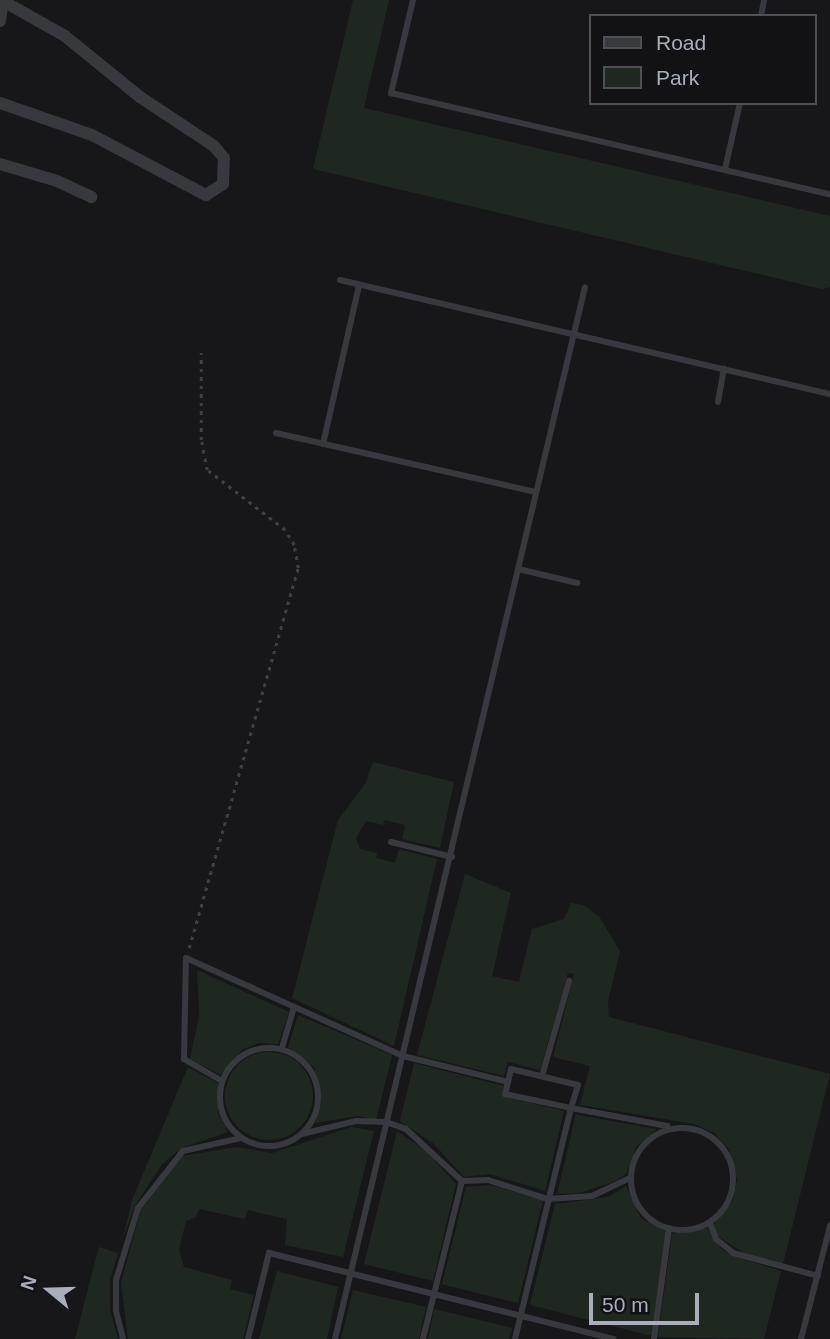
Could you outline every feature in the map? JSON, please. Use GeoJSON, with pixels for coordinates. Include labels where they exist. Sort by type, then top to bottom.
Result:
{"type":"FeatureCollection","features":[{"type":"Feature","properties":{"kind":"street"},"geometry":{"type":"LineString","coordinates":[[0,21],[3,1],[22,8],[65,36],[140,97],[214,146],[224,158],[223,184],[206,195],[92,135],[0,103]]}},
{"type":"Feature","properties":{"kind":"street"},"geometry":{"type":"LineString","coordinates":[[0,164],[57,181],[91,197]]}},
{"type":"Feature","properties":{"kind":"lane"},"geometry":{"type":"LineString","coordinates":[[413,0],[391,93],[826,193],[830,186]]}},
{"type":"Feature","properties":{"kind":"lane"},"geometry":{"type":"LineString","coordinates":[[725,169],[740,105]]}},
{"type":"Feature","properties":{"kind":"lane"},"geometry":{"type":"LineString","coordinates":[[340,280],[573,332],[830,394]]}},
{"type":"Feature","properties":{"kind":"lane"},"geometry":{"type":"LineString","coordinates":[[323,444],[359,286]]}},
{"type":"Feature","properties":{"kind":"lane"},"geometry":{"type":"LineString","coordinates":[[335,1339],[452,857],[535,492],[585,287]]}},
{"type":"Feature","properties":{"kind":"lane"},"geometry":{"type":"LineString","coordinates":[[718,402],[724,369]]}},
{"type":"Feature","properties":{"kind":"lane"},"geometry":{"type":"LineString","coordinates":[[276,433],[535,492]]}},
{"type":"Feature","properties":{"kind":"lane"},"geometry":{"type":"LineString","coordinates":[[518,569],[577,583]]}},
{"type":"Feature","properties":{"kind":"lane"},"geometry":{"type":"LineString","coordinates":[[391,842],[452,857]]}},
{"type":"Feature","properties":{"kind":"lane"},"geometry":{"type":"LineString","coordinates":[[222,1081],[184,1059],[186,958],[403,1056],[508,1082]]}},
{"type":"Feature","properties":{"kind":"lane"},"geometry":{"type":"LineString","coordinates":[[542,1076],[569,981]]}},
{"type":"Feature","properties":{"kind":"lane"},"geometry":{"type":"LineString","coordinates":[[282,1048],[294,1007]]}},
{"type":"Feature","properties":{"kind":"lane"},"geometry":{"type":"LineString","coordinates":[[302,1134],[313,1120],[318,1087],[312,1070],[282,1048],[260,1047],[243,1054],[222,1081],[221,1111],[242,1138],[256,1146],[275,1146],[302,1134],[356,1121],[386,1122],[406,1129],[462,1181],[488,1180],[548,1199],[592,1196],[630,1178]]}},
{"type":"Feature","properties":{"kind":"lane"},"geometry":{"type":"LineString","coordinates":[[515,1339],[548,1199],[571,1108],[578,1085],[511,1069],[505,1094],[571,1108],[668,1129],[691,1128],[708,1134],[728,1156],[733,1173],[730,1198],[710,1223],[692,1230],[669,1228],[643,1213],[630,1178],[639,1150],[668,1129]]}},
{"type":"Feature","properties":{"kind":"lane"},"geometry":{"type":"LineString","coordinates":[[123,1339],[116,1310],[116,1280],[144,1199],[184,1151],[242,1138]]}},
{"type":"Feature","properties":{"kind":"lane"},"geometry":{"type":"LineString","coordinates":[[423,1339],[462,1181]]}},
{"type":"Feature","properties":{"kind":"lane"},"geometry":{"type":"LineString","coordinates":[[710,1223],[716,1239],[733,1253],[818,1276]]}},
{"type":"Feature","properties":{"kind":"lane"},"geometry":{"type":"LineString","coordinates":[[801,1339],[818,1276],[826,1259],[830,1226]]}},
{"type":"Feature","properties":{"kind":"lane"},"geometry":{"type":"LineString","coordinates":[[654,1339],[669,1228]]}},
{"type":"Feature","properties":{"kind":"lane"},"geometry":{"type":"LineString","coordinates":[[247,1339],[269,1253],[613,1339]]}},
{"type":"Feature","properties":{"kind":"path"},"geometry":{"type":"LineString","coordinates":[[186,958],[298,568],[294,545],[285,530],[207,470],[201,440],[201,353]]}},
{"type":"Feature","properties":{"kind":"green space"},"geometry":{"type":"Polygon","coordinates":[[[353,0],[389,0],[364,108],[830,216],[830,287],[822,289],[313,169],[353,0]]]}},
{"type":"Feature","properties":{"kind":"green space"},"geometry":{"type":"Polygon","coordinates":[[[373,762],[454,782],[440,848],[402,839],[405,825],[385,820],[383,825],[366,821],[356,838],[360,849],[377,853],[376,858],[395,863],[399,849],[437,859],[394,1046],[292,998],[338,820],[365,784],[373,762]]]}},
{"type":"Feature","properties":{"kind":"green space"},"geometry":{"type":"Polygon","coordinates":[[[465,874],[511,893],[492,976],[519,982],[532,929],[564,919],[571,903],[584,905],[600,918],[620,951],[608,1002],[609,1017],[830,1074],[783,1264],[745,1254],[718,1236],[713,1225],[733,1201],[737,1180],[729,1149],[714,1133],[694,1124],[580,1105],[590,1066],[553,1057],[574,974],[568,973],[540,1070],[508,1062],[504,1076],[417,1055],[465,874]]]}},
{"type":"Feature","properties":{"kind":"green space"},"geometry":{"type":"Polygon","coordinates":[[[197,970],[289,1012],[278,1044],[259,1043],[242,1050],[221,1075],[190,1059],[199,1016],[197,970]]]}},
{"type":"Feature","properties":{"kind":"green space"},"geometry":{"type":"Polygon","coordinates":[[[298,1015],[392,1055],[376,1120],[357,1116],[315,1123],[321,1104],[314,1067],[288,1047],[298,1015]]]}},
{"type":"Feature","properties":{"kind":"green space"},"geometry":{"type":"Polygon","coordinates":[[[269,1052],[286,1056],[300,1065],[309,1079],[313,1096],[309,1113],[300,1127],[286,1136],[269,1140],[252,1136],[238,1127],[229,1113],[225,1096],[229,1079],[238,1065],[252,1056],[269,1052]]]}},
{"type":"Feature","properties":{"kind":"green space"},"geometry":{"type":"Polygon","coordinates":[[[414,1063],[504,1086],[502,1096],[564,1111],[545,1191],[490,1174],[464,1177],[434,1144],[400,1121],[414,1063]]]}},
{"type":"Feature","properties":{"kind":"green space"},"geometry":{"type":"Polygon","coordinates":[[[188,1067],[218,1083],[218,1113],[228,1132],[182,1148],[162,1164],[135,1206],[123,1238],[132,1200],[188,1067]]]}},
{"type":"Feature","properties":{"kind":"green space"},"geometry":{"type":"Polygon","coordinates":[[[576,1114],[657,1129],[636,1147],[626,1174],[616,1181],[579,1193],[557,1194],[576,1114]]]}},
{"type":"Feature","properties":{"kind":"green space"},"geometry":{"type":"Polygon","coordinates":[[[351,1127],[374,1131],[343,1257],[285,1245],[287,1219],[248,1210],[245,1219],[199,1209],[196,1217],[186,1221],[179,1250],[184,1267],[232,1280],[230,1289],[254,1295],[243,1339],[128,1339],[121,1282],[141,1209],[182,1156],[237,1147],[272,1153],[351,1127]]]}},
{"type":"Feature","properties":{"kind":"green space"},"geometry":{"type":"Polygon","coordinates":[[[397,1131],[426,1151],[456,1184],[433,1281],[364,1264],[397,1131]]]}},
{"type":"Feature","properties":{"kind":"green space"},"geometry":{"type":"Polygon","coordinates":[[[491,1185],[543,1200],[518,1303],[442,1284],[466,1187],[491,1185]]]}},
{"type":"Feature","properties":{"kind":"green space"},"geometry":{"type":"Polygon","coordinates":[[[626,1186],[641,1218],[666,1232],[652,1336],[530,1305],[555,1204],[608,1197],[626,1186]]]}},
{"type":"Feature","properties":{"kind":"green space"},"geometry":{"type":"Polygon","coordinates":[[[708,1228],[721,1249],[733,1256],[781,1271],[764,1339],[658,1337],[672,1234],[708,1228]]]}},
{"type":"Feature","properties":{"kind":"green space"},"geometry":{"type":"Polygon","coordinates":[[[99,1247],[118,1253],[110,1280],[110,1309],[118,1339],[75,1339],[99,1247]]]}},
{"type":"Feature","properties":{"kind":"green space"},"geometry":{"type":"Polygon","coordinates":[[[277,1271],[338,1287],[327,1339],[259,1339],[277,1271]]]}},
{"type":"Feature","properties":{"kind":"green space"},"geometry":{"type":"Polygon","coordinates":[[[353,1290],[426,1307],[419,1339],[341,1339],[353,1290]]]}},
{"type":"Feature","properties":{"kind":"green space"},"geometry":{"type":"Polygon","coordinates":[[[434,1309],[512,1328],[509,1339],[428,1339],[434,1309]]]}}]}
